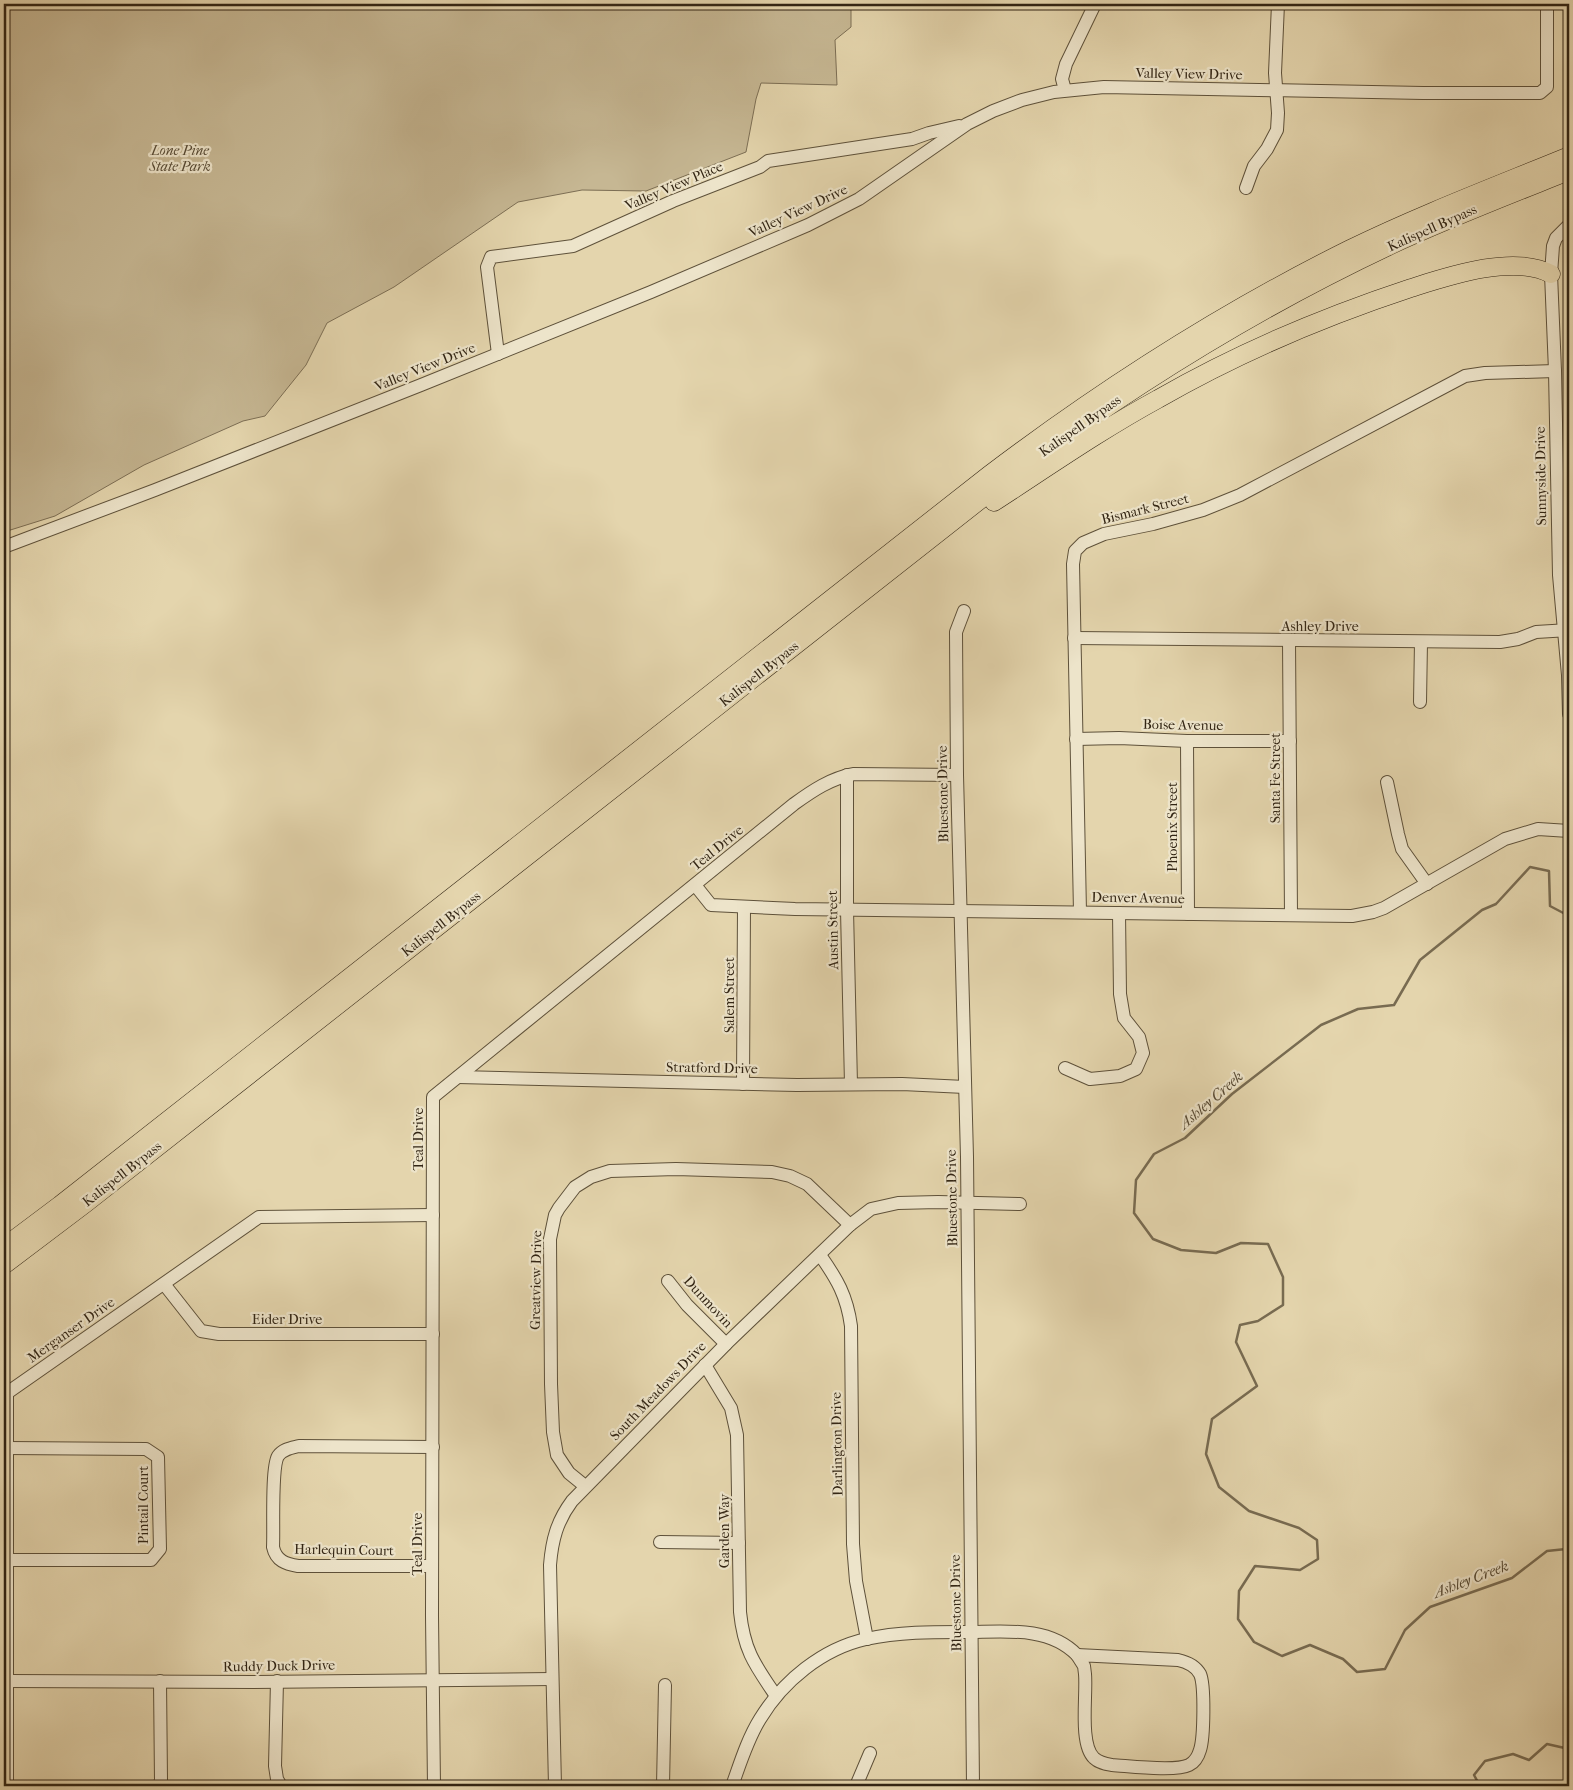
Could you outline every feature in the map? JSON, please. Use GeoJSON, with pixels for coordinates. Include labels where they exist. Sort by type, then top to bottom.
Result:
{"type":"FeatureCollection","features":[{"type":"Feature","properties":{"kind":"highway","name":"Kalispell Bypass"},"geometry":{"type":"LineString","coordinates":[[4,1247],[981,481],[1088,402],[1186,339],[1307,271],[1441,208],[1569,156]]}},
{"type":"Feature","properties":{"kind":"highway","name":"Kalispell Bypass"},"geometry":{"type":"LineString","coordinates":[[4,1264],[224,1096],[927,542],[1065,436],[1149,378],[1218,336],[1320,280],[1461,214],[1569,171]]}},
{"type":"Feature","properties":{"kind":"highway"},"geometry":{"type":"LineString","coordinates":[[927,542],[988,506],[1130,414],[1197,377],[1279,337],[1368,303],[1455,274],[1512,266],[1533,267],[1551,274]]}},
{"type":"Feature","properties":{"kind":"street"},"geometry":{"type":"LineString","coordinates":[[1065,90],[1062,79],[1066,64],[1095,4]]}},
{"type":"Feature","properties":{"kind":"street"},"geometry":{"type":"LineString","coordinates":[[1246,188],[1254,166],[1267,149],[1277,130],[1278,112],[1275,90],[1278,4]]}},
{"type":"Feature","properties":{"kind":"street","name":"Valley View Drive"},"geometry":{"type":"LineString","coordinates":[[4,548],[164,487],[498,354],[651,292],[808,225],[843,208],[874,189],[967,124],[1007,105],[1065,90],[1104,87],[1422,93],[1540,93],[1547,87],[1547,4]]}},
{"type":"Feature","properties":{"kind":"street","name":"Valley View Place"},"geometry":{"type":"LineString","coordinates":[[498,354],[487,267],[491,257],[573,246],[673,201],[760,167],[768,161],[912,139],[967,124]]}},
{"type":"Feature","properties":{"kind":"street","name":"Sunnyside Drive"},"geometry":{"type":"LineString","coordinates":[[1569,225],[1556,238],[1552,246],[1551,274],[1559,575],[1566,630],[1569,714]]}},
{"type":"Feature","properties":{"kind":"street","name":"Bismark Street"},"geometry":{"type":"LineString","coordinates":[[1080,912],[1074,638],[1073,564],[1075,551],[1083,543],[1104,534],[1153,524],[1203,510],[1240,495],[1465,376],[1485,373],[1555,371]]}},
{"type":"Feature","properties":{"kind":"street","name":"Bluestone Drive"},"geometry":{"type":"LineString","coordinates":[[964,611],[956,632],[956,774],[967,1203],[973,1786]]}},
{"type":"Feature","properties":{"kind":"street","name":"Ashley Drive"},"geometry":{"type":"LineString","coordinates":[[1074,638],[1500,642],[1518,639],[1536,632],[1566,630]]}},
{"type":"Feature","properties":{"kind":"street","name":"Santa Fe Street"},"geometry":{"type":"LineString","coordinates":[[1289,641],[1291,915]]}},
{"type":"Feature","properties":{"kind":"street"},"geometry":{"type":"LineString","coordinates":[[1420,642],[1420,702]]}},
{"type":"Feature","properties":{"kind":"street","name":"Boise Avenue"},"geometry":{"type":"LineString","coordinates":[[1076,739],[1290,741]]}},
{"type":"Feature","properties":{"kind":"street","name":"Phoenix Street"},"geometry":{"type":"LineString","coordinates":[[1187,741],[1188,914]]}},
{"type":"Feature","properties":{"kind":"street","name":"Teal Drive"},"geometry":{"type":"LineString","coordinates":[[434,1786],[432,1566],[433,1097],[807,794],[847,775],[956,774]]}},
{"type":"Feature","properties":{"kind":"street","name":"Austin Street"},"geometry":{"type":"LineString","coordinates":[[847,775],[847,910],[851,1084]]}},
{"type":"Feature","properties":{"kind":"street"},"geometry":{"type":"LineString","coordinates":[[1387,782],[1402,849],[1427,884]]}},
{"type":"Feature","properties":{"kind":"street","name":"Denver Avenue"},"geometry":{"type":"LineString","coordinates":[[695,885],[711,905],[744,907],[1352,916],[1373,912],[1427,884],[1505,839],[1538,828],[1569,831]]}},
{"type":"Feature","properties":{"kind":"street","name":"Salem Street"},"geometry":{"type":"LineString","coordinates":[[743,1084],[744,907]]}},
{"type":"Feature","properties":{"kind":"street"},"geometry":{"type":"LineString","coordinates":[[1066,1068],[1090,1079],[1120,1076],[1136,1070],[1143,1053],[1139,1037],[1124,1018],[1120,994],[1119,913]]}},
{"type":"Feature","properties":{"kind":"street","name":"Stratford Drive"},"geometry":{"type":"LineString","coordinates":[[458,1077],[965,1087]]}},
{"type":"Feature","properties":{"kind":"street","name":"Greatview Drive"},"geometry":{"type":"LineString","coordinates":[[585,1486],[560,1462],[552,1432],[550,1239],[555,1215],[569,1194],[583,1181],[610,1171],[676,1169],[772,1172],[790,1176],[807,1184],[850,1225]]}},
{"type":"Feature","properties":{"kind":"street","name":"South Meadows Drive"},"geometry":{"type":"LineString","coordinates":[[556,1786],[550,1594],[552,1546],[561,1517],[572,1501],[726,1344],[850,1225],[871,1209],[885,1204],[930,1202],[1020,1204]]}},
{"type":"Feature","properties":{"kind":"street","name":"Merganser Drive"},"geometry":{"type":"LineString","coordinates":[[7,1786],[5,1560],[7,1393],[259,1217],[433,1215]]}},
{"type":"Feature","properties":{"kind":"street","name":"Darlington Drive"},"geometry":{"type":"LineString","coordinates":[[820,1255],[836,1277],[844,1295],[851,1326],[853,1544],[856,1581],[867,1639]]}},
{"type":"Feature","properties":{"kind":"street","name":"Dunmovin"},"geometry":{"type":"LineString","coordinates":[[668,1281],[687,1305],[726,1344]]}},
{"type":"Feature","properties":{"kind":"street","name":"Eider Drive"},"geometry":{"type":"LineString","coordinates":[[164,1284],[201,1331],[220,1334],[433,1334]]}},
{"type":"Feature","properties":{"kind":"street","name":"Garden Way"},"geometry":{"type":"LineString","coordinates":[[705,1365],[730,1408],[736,1426],[742,1630],[749,1653],[776,1696]]}},
{"type":"Feature","properties":{"kind":"street","name":"Harlequin Court"},"geometry":{"type":"LineString","coordinates":[[432,1566],[298,1566],[281,1561],[274,1553],[273,1547],[274,1471],[278,1457],[285,1450],[299,1446],[433,1447]]}},
{"type":"Feature","properties":{"kind":"street","name":"Pintail Court"},"geometry":{"type":"LineString","coordinates":[[5,1560],[151,1560],[160,1549],[158,1457],[146,1449],[7,1448]]}},
{"type":"Feature","properties":{"kind":"street"},"geometry":{"type":"LineString","coordinates":[[660,1542],[740,1543]]}},
{"type":"Feature","properties":{"kind":"street"},"geometry":{"type":"LineString","coordinates":[[732,1786],[750,1737],[759,1721],[776,1696],[794,1678],[816,1661],[848,1644],[867,1639],[915,1633],[1006,1631],[1038,1634],[1063,1644],[1077,1655],[1084,1666],[1086,1739],[1090,1753],[1094,1758],[1105,1764],[1112,1765],[1181,1768],[1192,1763],[1200,1752],[1203,1732],[1202,1682],[1196,1669],[1191,1664],[1178,1660],[1077,1655]]}},
{"type":"Feature","properties":{"kind":"street","name":"Ruddy Duck Drive"},"geometry":{"type":"LineString","coordinates":[[7,1681],[552,1679]]}},
{"type":"Feature","properties":{"kind":"street"},"geometry":{"type":"LineString","coordinates":[[159,1786],[161,1780],[160,1681]]}},
{"type":"Feature","properties":{"kind":"street"},"geometry":{"type":"LineString","coordinates":[[277,1681],[275,1773],[281,1786]]}},
{"type":"Feature","properties":{"kind":"street"},"geometry":{"type":"LineString","coordinates":[[663,1786],[665,1685]]}},
{"type":"Feature","properties":{"kind":"street"},"geometry":{"type":"LineString","coordinates":[[856,1786],[870,1753]]}},
{"type":"Feature","properties":{"kind":"green space","name":"Lone Pine State Park"},"geometry":{"type":"Polygon","coordinates":[[[4,4],[851,4],[851,27],[835,40],[837,85],[761,83],[746,152],[646,191],[582,190],[518,202],[394,287],[327,323],[306,365],[265,416],[243,421],[144,465],[55,516],[4,532],[4,4]]]}},
{"type":"Feature","properties":{"kind":"waterway","name":"Ashley Creek"},"geometry":{"type":"LineString","coordinates":[[1569,916],[1550,906],[1549,871],[1530,867],[1496,904],[1482,910],[1420,960],[1394,1005],[1358,1009],[1321,1025],[1232,1094],[1185,1138],[1154,1154],[1136,1180],[1134,1213],[1153,1239],[1181,1250],[1216,1253],[1241,1243],[1268,1244],[1283,1277],[1283,1305],[1258,1321],[1240,1325],[1236,1342],[1257,1386],[1212,1419],[1206,1454],[1219,1487],[1249,1511],[1299,1528],[1317,1540],[1318,1559],[1300,1570],[1255,1566],[1239,1591],[1238,1619],[1254,1642],[1282,1656],[1310,1645],[1343,1659],[1357,1672],[1385,1669],[1405,1630],[1430,1607],[1512,1578],[1547,1551],[1566,1549],[1569,1552]]}},
{"type":"Feature","properties":{"kind":"waterway","name":"Ashley Creek"},"geometry":{"type":"LineString","coordinates":[[1480,1786],[1474,1775],[1485,1761],[1513,1754],[1529,1760],[1547,1744],[1569,1749]]}},
{"type":"Feature","properties":{"kind":"waterway","name":"Ashley Creek"},"geometry":{"type":"LineString","coordinates":[[1389,1786],[1411,1786]]}}]}
